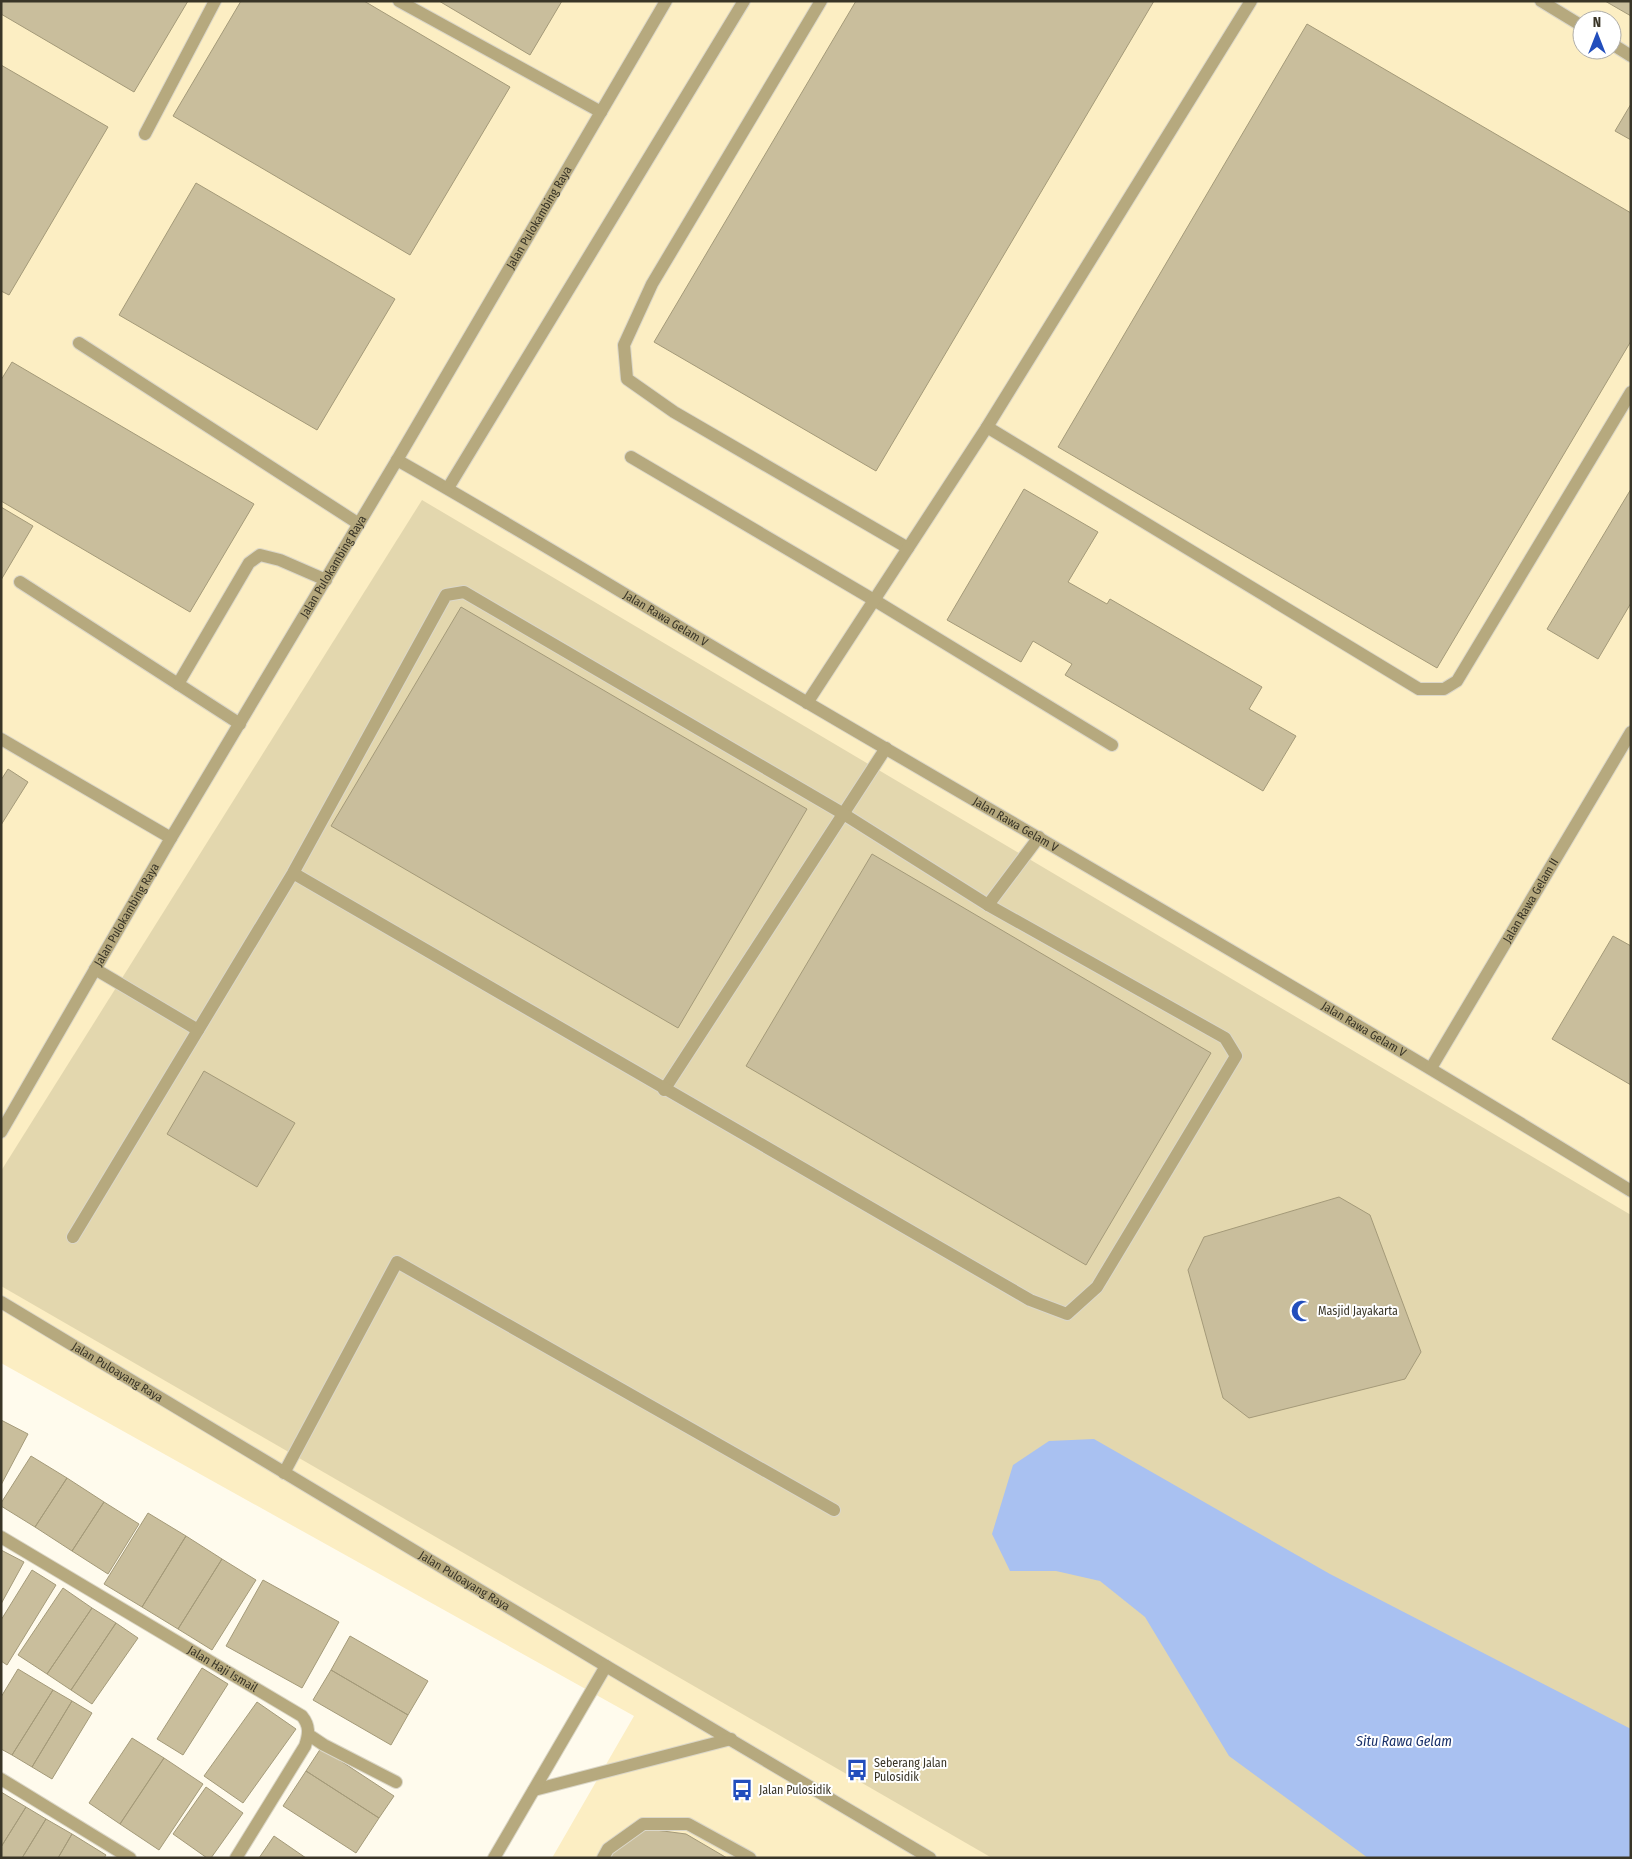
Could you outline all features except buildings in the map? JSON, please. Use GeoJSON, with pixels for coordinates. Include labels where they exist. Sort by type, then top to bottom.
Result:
{"type":"FeatureCollection","features":[{"type":"Feature","properties":{"kind":"street"},"geometry":{"type":"LineString","coordinates":[[145,134],[215,1]]}},
{"type":"Feature","properties":{"kind":"street"},"geometry":{"type":"LineString","coordinates":[[399,1],[601,112]]}},
{"type":"Feature","properties":{"kind":"street","name":"Jalan Pulokambing Raya"},"geometry":{"type":"LineString","coordinates":[[1,1132],[171,838],[397,460],[666,1]]}},
{"type":"Feature","properties":{"kind":"street"},"geometry":{"type":"LineString","coordinates":[[448,488],[744,1]]}},
{"type":"Feature","properties":{"kind":"street"},"geometry":{"type":"LineString","coordinates":[[821,1],[652,284],[624,345],[627,379],[674,412],[908,548]]}},
{"type":"Feature","properties":{"kind":"street"},"geometry":{"type":"LineString","coordinates":[[808,703],[986,427],[1251,1]]}},
{"type":"Feature","properties":{"kind":"street"},"geometry":{"type":"LineString","coordinates":[[1541,1],[1572,20]]}},
{"type":"Feature","properties":{"kind":"street"},"geometry":{"type":"LineString","coordinates":[[79,342],[359,524]]}},
{"type":"Feature","properties":{"kind":"street"},"geometry":{"type":"LineString","coordinates":[[986,427],[1419,689],[1444,689],[1457,681],[1631,392]]}},
{"type":"Feature","properties":{"kind":"street"},"geometry":{"type":"LineString","coordinates":[[631,458],[874,600],[1112,745]]}},
{"type":"Feature","properties":{"kind":"street","name":"Jalan Rawa Gelam V"},"geometry":{"type":"LineString","coordinates":[[397,460],[448,488],[808,703],[1431,1068],[1631,1191]]}},
{"type":"Feature","properties":{"kind":"street"},"geometry":{"type":"LineString","coordinates":[[178,684],[249,563],[260,555],[280,560],[326,580]]}},
{"type":"Feature","properties":{"kind":"street"},"geometry":{"type":"LineString","coordinates":[[20,582],[240,724]]}},
{"type":"Feature","properties":{"kind":"street"},"geometry":{"type":"LineString","coordinates":[[73,1236],[293,873],[446,595],[464,592],[842,813],[988,905],[1225,1038],[1236,1056],[1097,1287],[1067,1314],[1030,1300],[664,1090],[293,873]]}},
{"type":"Feature","properties":{"kind":"street","name":"Jalan Rawa Gelam II"},"geometry":{"type":"LineString","coordinates":[[1431,1068],[1631,732]]}},
{"type":"Feature","properties":{"kind":"street"},"geometry":{"type":"LineString","coordinates":[[1,739],[171,838]]}},
{"type":"Feature","properties":{"kind":"street"},"geometry":{"type":"LineString","coordinates":[[664,1090],[842,813],[886,748]]}},
{"type":"Feature","properties":{"kind":"street"},"geometry":{"type":"LineString","coordinates":[[988,905],[1039,837]]}},
{"type":"Feature","properties":{"kind":"street"},"geometry":{"type":"LineString","coordinates":[[95,969],[198,1030]]}},
{"type":"Feature","properties":{"kind":"street"},"geometry":{"type":"LineString","coordinates":[[284,1473],[397,1262],[834,1510]]}},
{"type":"Feature","properties":{"kind":"street","name":"Jalan Puloayang Raya"},"geometry":{"type":"LineString","coordinates":[[1,1302],[606,1666],[930,1858]]}},
{"type":"Feature","properties":{"kind":"street","name":"Jalan Haji Ismail"},"geometry":{"type":"LineString","coordinates":[[1,1536],[302,1716],[309,1727],[309,1735]]}},
{"type":"Feature","properties":{"kind":"street"},"geometry":{"type":"LineString","coordinates":[[494,1858],[606,1666]]}},
{"type":"Feature","properties":{"kind":"street"},"geometry":{"type":"LineString","coordinates":[[236,1858],[305,1746],[309,1735],[324,1745],[396,1782]]}},
{"type":"Feature","properties":{"kind":"street"},"geometry":{"type":"LineString","coordinates":[[534,1790],[731,1739]]}},
{"type":"Feature","properties":{"kind":"street"},"geometry":{"type":"LineString","coordinates":[[1,1779],[130,1858]]}},
{"type":"Feature","properties":{"kind":"street"},"geometry":{"type":"LineString","coordinates":[[602,1858],[608,1849],[643,1824],[688,1824],[750,1858]]}},
{"type":"Feature","properties":{"kind":"shaded area"},"geometry":{"type":"Polygon","coordinates":[[[1,1],[1631,1],[1631,1858],[552,1858],[634,1716],[1,1363],[1,1]]]}},
{"type":"Feature","properties":{"kind":"shaded area"},"geometry":{"type":"Polygon","coordinates":[[[422,500],[1631,1215],[1631,1858],[992,1858],[1,1286],[1,1171],[422,500]]]}},
{"type":"Feature","properties":{"kind":"water","name":"Situ Rawa Gelam"},"geometry":{"type":"Polygon","coordinates":[[[1094,1439],[1330,1574],[1631,1729],[1631,1858],[1368,1858],[1229,1756],[1145,1617],[1100,1581],[1056,1571],[1010,1571],[992,1534],[1013,1465],[1049,1441],[1094,1439]]]}},
{"type":"Feature","properties":{"kind":"place","name":"Masjid Jayakarta"},"geometry":{"type":"Point","coordinates":[1302,1311]}},
{"type":"Feature","properties":{"kind":"place","name":"Seberang Jalan Pulosidik"},"geometry":{"type":"Point","coordinates":[857,1770]}},
{"type":"Feature","properties":{"kind":"place","name":"Jalan Pulosidik"},"geometry":{"type":"Point","coordinates":[742,1790]}}]}
